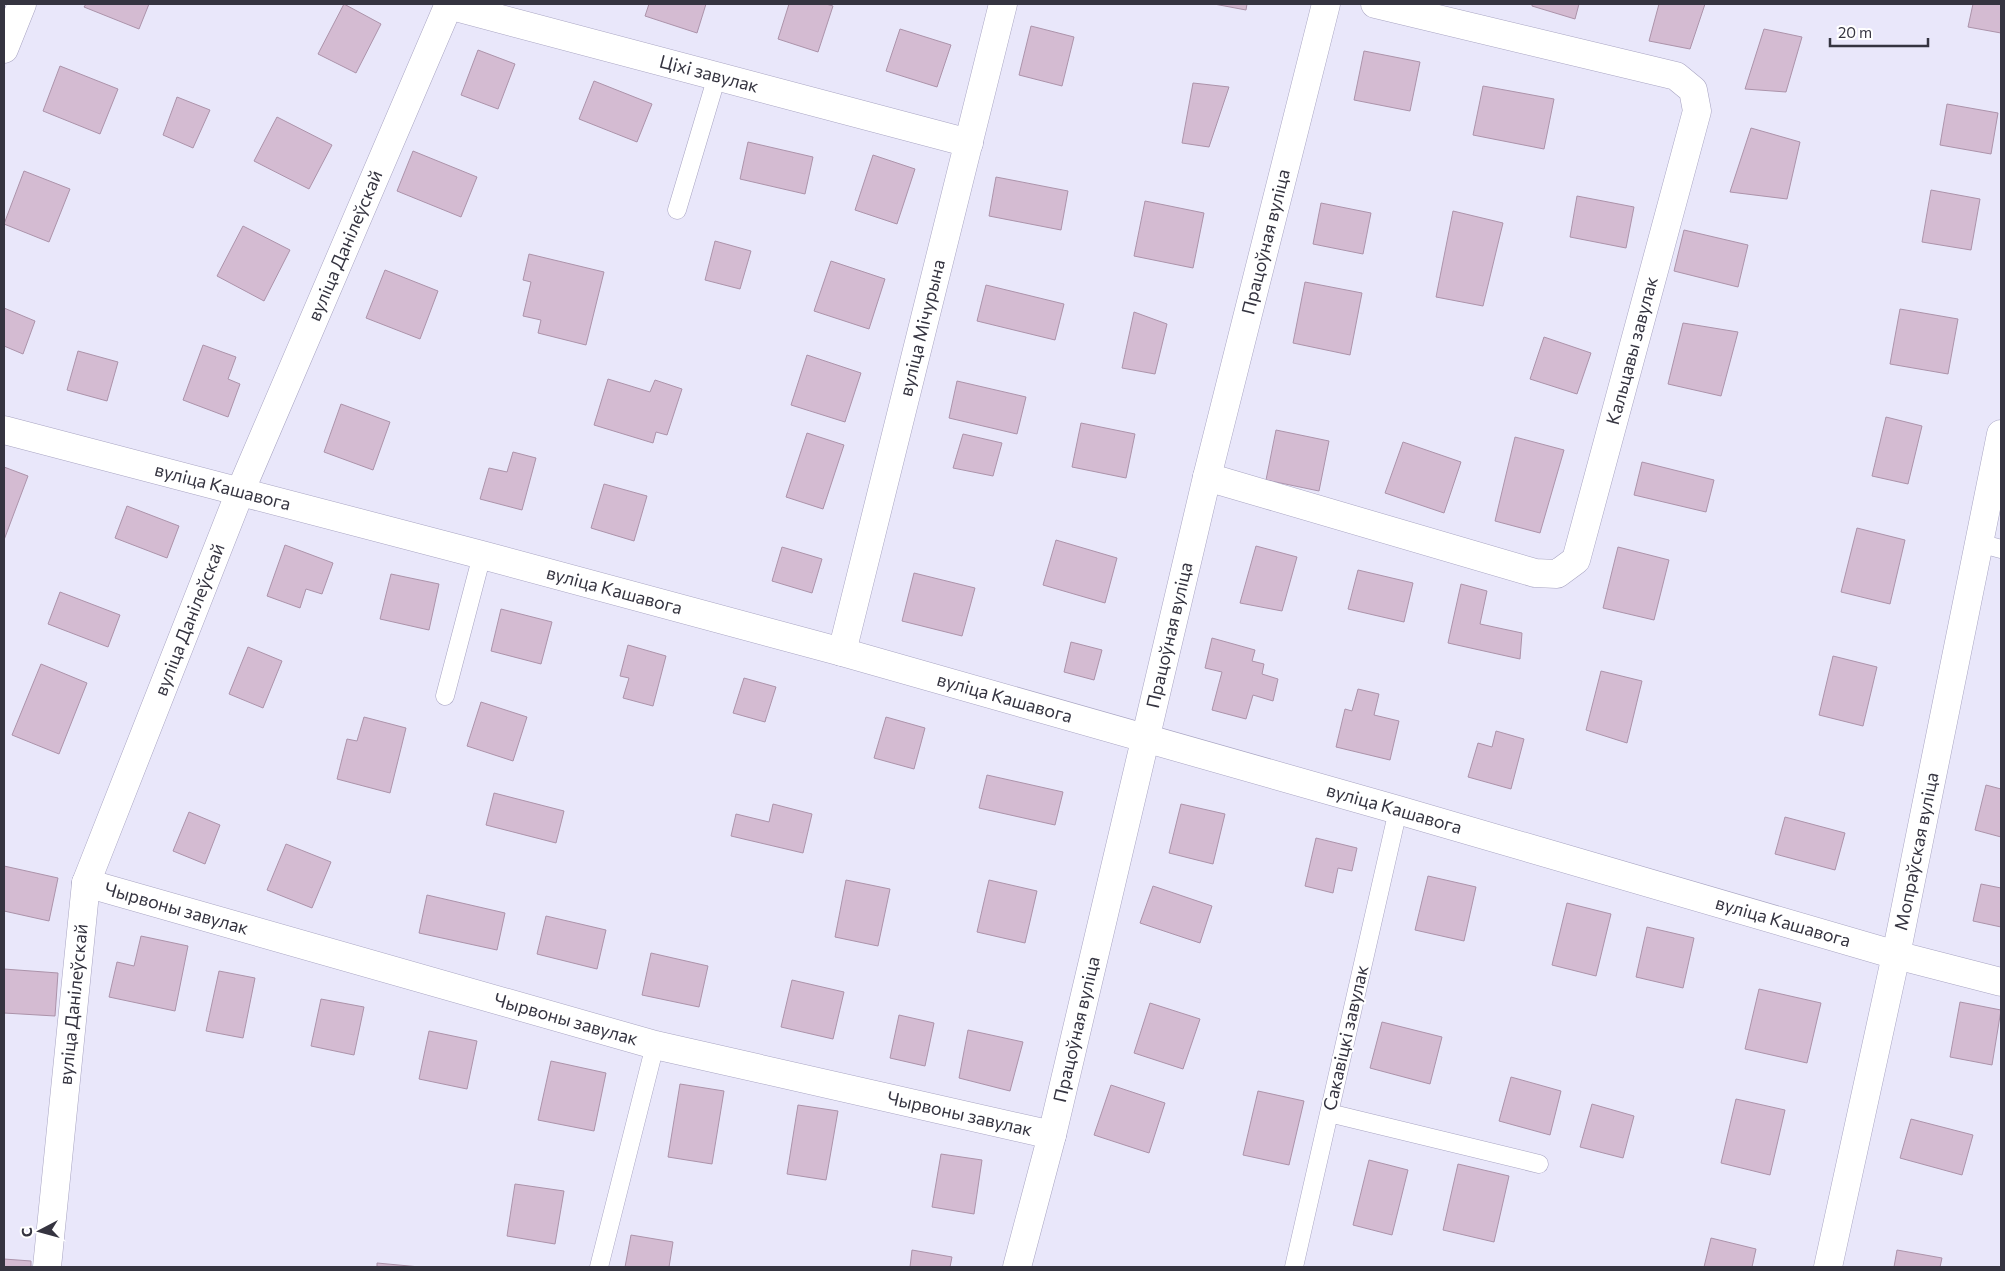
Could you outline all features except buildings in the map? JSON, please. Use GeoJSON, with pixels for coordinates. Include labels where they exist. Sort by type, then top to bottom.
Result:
{"type":"FeatureCollection","features":[{"type":"Feature","properties":{"kind":"street"},"geometry":{"type":"LineString","coordinates":[[4,49],[22,4]]}},
{"type":"Feature","properties":{"kind":"street","name":"Ціхі завулак"},"geometry":{"type":"LineString","coordinates":[[448,4],[969,143]]}},
{"type":"Feature","properties":{"kind":"street","name":"вуліца Данілеўскай"},"geometry":{"type":"LineString","coordinates":[[47,1267],[86,883],[240,492],[448,4]]}},
{"type":"Feature","properties":{"kind":"street","name":"вуліца Мічурына"},"geometry":{"type":"LineString","coordinates":[[842,652],[1003,4]]}},
{"type":"Feature","properties":{"kind":"street","name":"Працоўная вуліца"},"geometry":{"type":"LineString","coordinates":[[1017,1267],[1052,1134],[1207,477],[1326,4]]}},
{"type":"Feature","properties":{"kind":"street","name":"Кальцавы завулак"},"geometry":{"type":"LineString","coordinates":[[1207,477],[1535,573],[1557,574],[1576,560],[1697,111],[1693,90],[1676,76],[1375,4]]}},
{"type":"Feature","properties":{"kind":"street","name":"вуліца Кашавога"},"geometry":{"type":"LineString","coordinates":[[4,430],[482,555],[842,652],[1398,810],[1896,955],[2001,982]]}},
{"type":"Feature","properties":{"kind":"street","name":"Мопраўская вуліца"},"geometry":{"type":"LineString","coordinates":[[1828,1267],[1896,955],[1990,546],[2001,434]]}},
{"type":"Feature","properties":{"kind":"street","name":"Чырвоны завулак"},"geometry":{"type":"LineString","coordinates":[[86,883],[655,1045],[1052,1134]]}},
{"type":"Feature","properties":{"kind":"lane"},"geometry":{"type":"LineString","coordinates":[[677,210],[717,76]]}},
{"type":"Feature","properties":{"kind":"lane"},"geometry":{"type":"LineString","coordinates":[[445,696],[482,555]]}},
{"type":"Feature","properties":{"kind":"lane","name":"Сакавіцкі завулак"},"geometry":{"type":"LineString","coordinates":[[1294,1267],[1398,810]]}},
{"type":"Feature","properties":{"kind":"lane"},"geometry":{"type":"LineString","coordinates":[[599,1267],[655,1045]]}},
{"type":"Feature","properties":{"kind":"lane"},"geometry":{"type":"LineString","coordinates":[[1330,1113],[1539,1164]]}}]}
